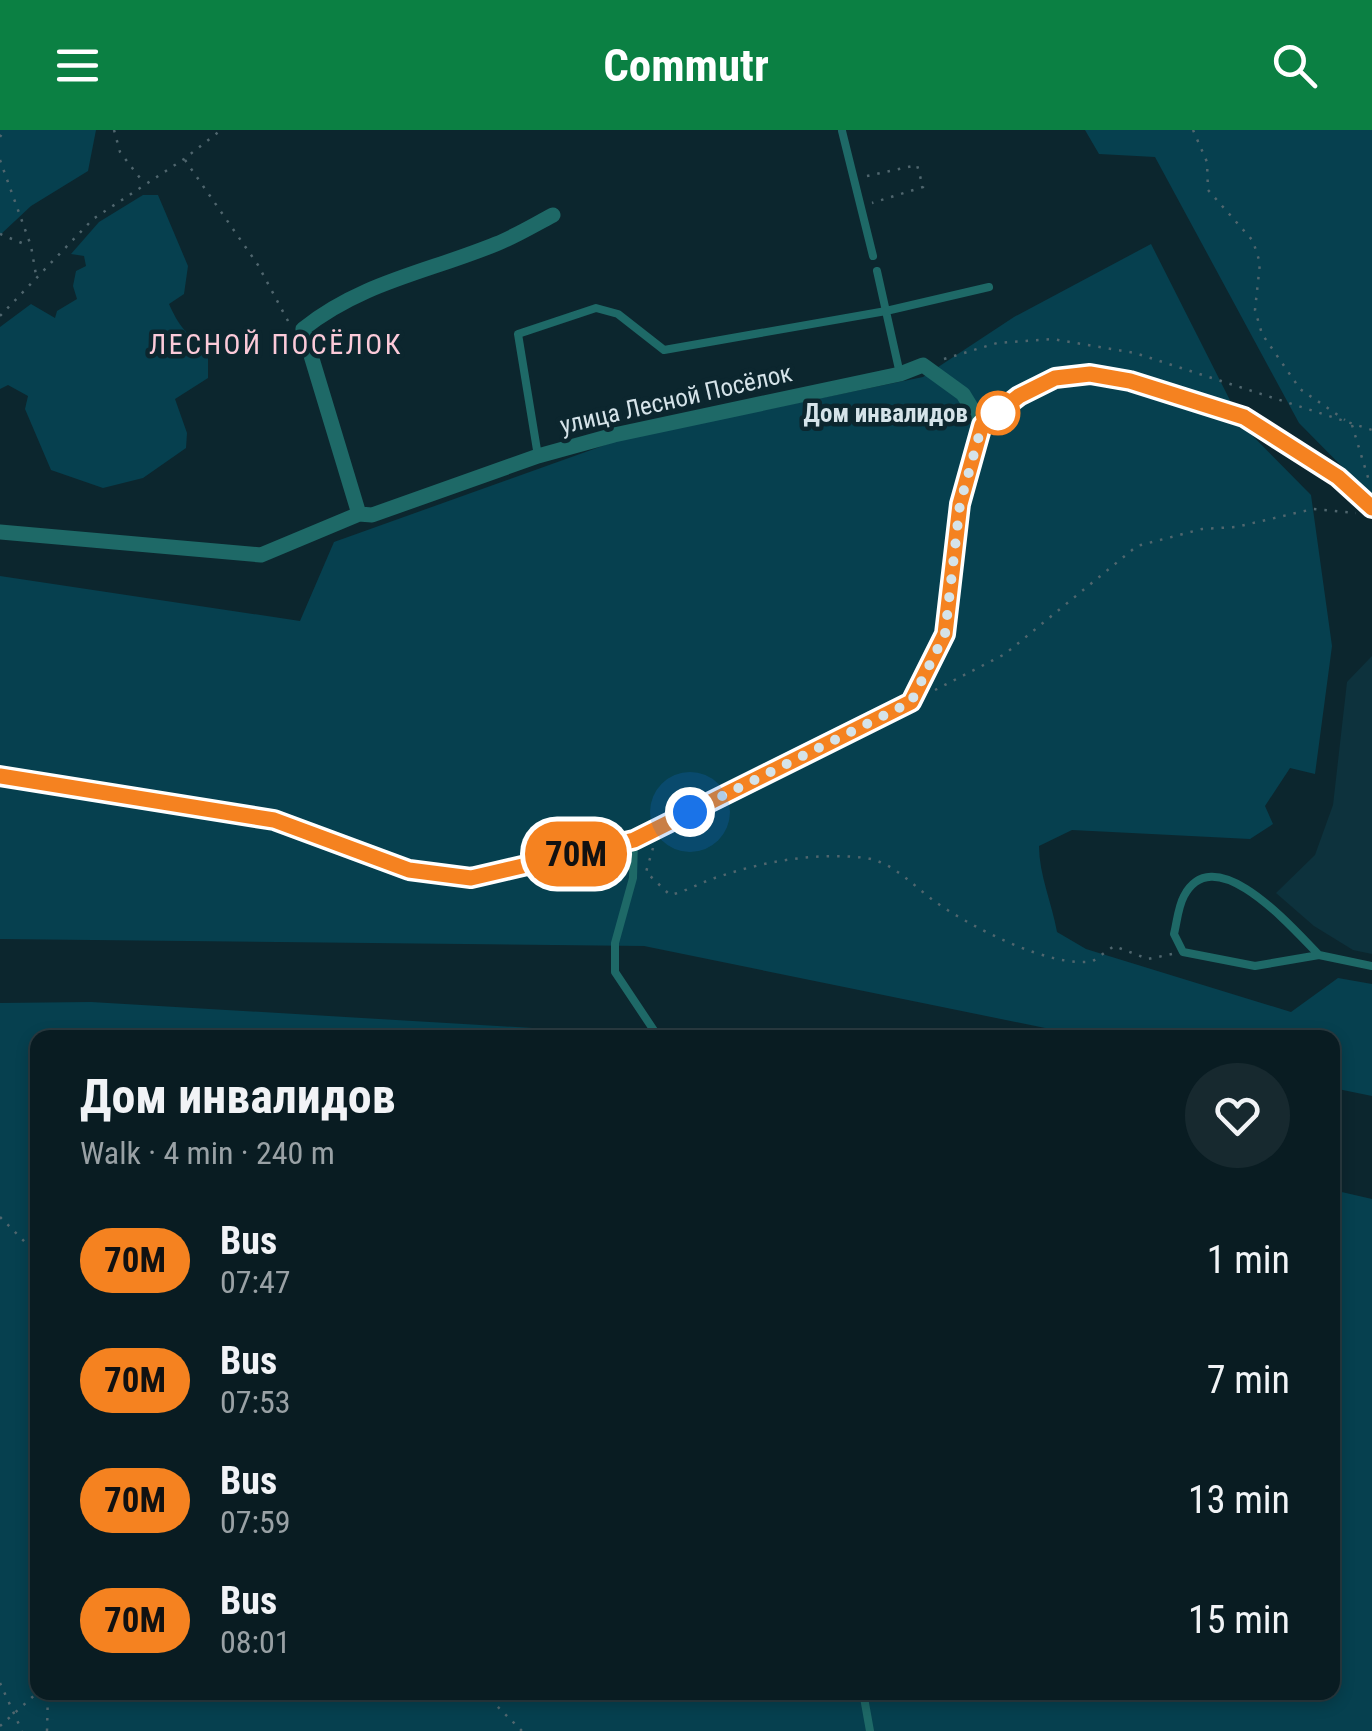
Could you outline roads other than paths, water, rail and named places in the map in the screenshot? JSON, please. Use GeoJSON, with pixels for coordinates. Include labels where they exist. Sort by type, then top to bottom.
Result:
{"type":"FeatureCollection","features":[{"type":"Feature","properties":{"kind":"street"},"geometry":{"type":"LineString","coordinates":[[359,514],[302,330],[332,306],[376,286],[498,243],[553,215]]}},
{"type":"Feature","properties":{"kind":"street","name":"улица Лесной Посёлок"},"geometry":{"type":"LineString","coordinates":[[0,532],[260,555],[359,514],[372,515],[538,456],[683,418],[900,374],[923,365],[963,394],[982,425]]}},
{"type":"Feature","properties":{"kind":"street"},"geometry":{"type":"LineString","coordinates":[[0,776],[274,820],[409,870],[471,878],[634,840],[911,702],[945,634],[960,504],[982,425],[1019,396],[1055,378],[1090,374],[1130,381],[1244,417],[1338,477],[1372,512]]}},
{"type":"Feature","properties":{"kind":"lane"},"geometry":{"type":"LineString","coordinates":[[842,131],[873,256]]}},
{"type":"Feature","properties":{"kind":"lane"},"geometry":{"type":"LineString","coordinates":[[877,271],[900,374]]}},
{"type":"Feature","properties":{"kind":"lane"},"geometry":{"type":"LineString","coordinates":[[538,456],[518,334],[596,308],[618,314],[664,350],[989,287]]}},
{"type":"Feature","properties":{"kind":"lane"},"geometry":{"type":"LineString","coordinates":[[634,840],[633,878],[616,943],[615,972],[654,1030]]}},
{"type":"Feature","properties":{"kind":"lane"},"geometry":{"type":"LineString","coordinates":[[1318,955],[1268,904],[1241,884],[1213,876],[1196,881],[1183,897],[1174,934],[1183,952],[1255,966],[1318,955],[1372,966]]}},
{"type":"Feature","properties":{"kind":"lane"},"geometry":{"type":"LineString","coordinates":[[864,1700],[870,1731]]}},
{"type":"Feature","properties":{"kind":"place","name":"Дом инвалидов"},"geometry":{"type":"Point","coordinates":[998,413]}},
{"type":"Feature","properties":{"kind":"district","name":"ЛЕСНОЙ ПОСЁЛОК"},"geometry":{"type":"Point","coordinates":[276,344]}}]}
